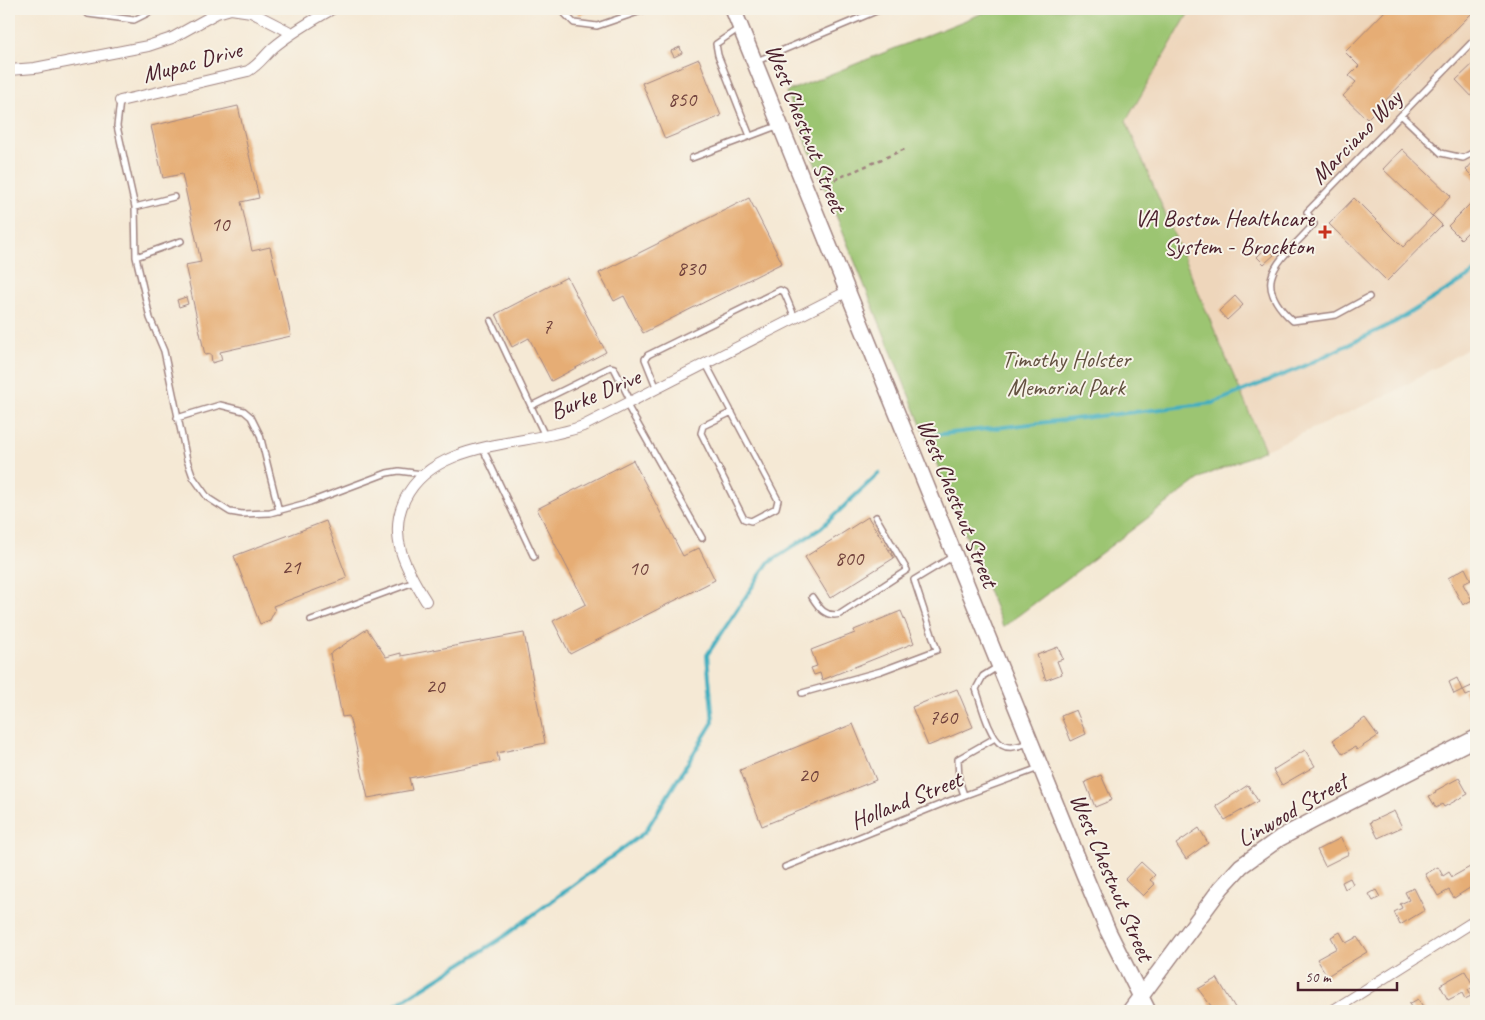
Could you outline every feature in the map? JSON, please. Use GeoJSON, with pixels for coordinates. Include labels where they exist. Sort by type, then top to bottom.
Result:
{"type":"FeatureCollection","features":[{"type":"Feature","properties":{"kind":"main road","name":"West Chestnut Street"},"geometry":{"type":"LineString","coordinates":[[733,9],[1108,931],[1145,1005]]}},
{"type":"Feature","properties":{"kind":"main road","name":"Linwood Street"},"geometry":{"type":"LineString","coordinates":[[1130,1011],[1145,1005],[1164,963],[1221,888],[1241,866],[1280,838],[1476,738]]}},
{"type":"Feature","properties":{"kind":"street"},"geometry":{"type":"LineString","coordinates":[[9,70],[35,68],[148,46],[172,38],[217,13],[230,9],[251,12],[292,33]]}},
{"type":"Feature","properties":{"kind":"street","name":"Mupac Drive"},"geometry":{"type":"LineString","coordinates":[[120,100],[248,71],[259,64],[272,48],[292,33],[332,9]]}},
{"type":"Feature","properties":{"kind":"street","name":"Burke Drive"},"geometry":{"type":"LineString","coordinates":[[426,602],[402,556],[397,530],[402,506],[414,485],[423,475],[454,456],[582,426],[848,291]]}},
{"type":"Feature","properties":{"kind":"street"},"geometry":{"type":"LineString","coordinates":[[1332,1011],[1476,920]]}},
{"type":"Feature","properties":{"kind":"lane"},"geometry":{"type":"LineString","coordinates":[[85,9],[88,14],[134,20],[156,9]]}},
{"type":"Feature","properties":{"kind":"lane"},"geometry":{"type":"LineString","coordinates":[[560,9],[574,22],[598,26],[647,9]]}},
{"type":"Feature","properties":{"kind":"lane"},"geometry":{"type":"LineString","coordinates":[[754,62],[881,9]]}},
{"type":"Feature","properties":{"kind":"lane"},"geometry":{"type":"LineString","coordinates":[[740,28],[716,44],[718,55],[750,136]]}},
{"type":"Feature","properties":{"kind":"lane","name":"Marciano Way"},"geometry":{"type":"LineString","coordinates":[[1369,297],[1336,315],[1293,321],[1277,307],[1269,281],[1274,266],[1314,224],[1307,212],[1476,38]]}},
{"type":"Feature","properties":{"kind":"lane"},"geometry":{"type":"LineString","coordinates":[[120,100],[117,126],[135,207],[136,257],[150,318],[164,351],[186,460],[193,477],[208,498],[218,506],[236,513],[256,514],[279,511],[310,502],[387,473],[399,471],[423,475]]}},
{"type":"Feature","properties":{"kind":"lane"},"geometry":{"type":"LineString","coordinates":[[1401,115],[1441,153],[1463,158],[1476,151]]}},
{"type":"Feature","properties":{"kind":"lane"},"geometry":{"type":"LineString","coordinates":[[692,158],[780,124]]}},
{"type":"Feature","properties":{"kind":"lane"},"geometry":{"type":"LineString","coordinates":[[135,207],[174,197]]}},
{"type":"Feature","properties":{"kind":"lane"},"geometry":{"type":"LineString","coordinates":[[136,257],[181,241]]}},
{"type":"Feature","properties":{"kind":"lane"},"geometry":{"type":"LineString","coordinates":[[657,389],[645,359],[648,355],[780,290],[784,292],[795,318]]}},
{"type":"Feature","properties":{"kind":"lane"},"geometry":{"type":"LineString","coordinates":[[490,321],[545,436]]}},
{"type":"Feature","properties":{"kind":"lane"},"geometry":{"type":"LineString","coordinates":[[706,364],[732,412],[778,500],[776,508],[750,521],[744,519],[701,433],[703,426],[732,412]]}},
{"type":"Feature","properties":{"kind":"lane"},"geometry":{"type":"LineString","coordinates":[[531,406],[610,367],[614,368],[629,403],[702,538]]}},
{"type":"Feature","properties":{"kind":"lane"},"geometry":{"type":"LineString","coordinates":[[178,418],[220,406],[244,411],[251,417],[260,435],[279,511]]}},
{"type":"Feature","properties":{"kind":"lane"},"geometry":{"type":"LineString","coordinates":[[483,449],[534,557]]}},
{"type":"Feature","properties":{"kind":"lane"},"geometry":{"type":"LineString","coordinates":[[802,693],[882,671],[937,650],[914,580],[876,517]]}},
{"type":"Feature","properties":{"kind":"lane"},"geometry":{"type":"LineString","coordinates":[[914,580],[955,555]]}},
{"type":"Feature","properties":{"kind":"lane"},"geometry":{"type":"LineString","coordinates":[[812,597],[826,613],[834,616],[840,614],[907,570]]}},
{"type":"Feature","properties":{"kind":"lane"},"geometry":{"type":"LineString","coordinates":[[311,620],[414,582]]}},
{"type":"Feature","properties":{"kind":"lane"},"geometry":{"type":"LineString","coordinates":[[1000,666],[983,676],[976,689],[995,738],[1003,746],[1011,747],[1030,742]]}},
{"type":"Feature","properties":{"kind":"lane"},"geometry":{"type":"LineString","coordinates":[[964,795],[959,780],[958,759],[995,738]]}},
{"type":"Feature","properties":{"kind":"lane","name":"Holland Street"},"geometry":{"type":"LineString","coordinates":[[785,867],[964,795],[1041,768]]}},
{"type":"Feature","properties":{"kind":"path"},"geometry":{"type":"LineString","coordinates":[[808,192],[905,149]]}},
{"type":"Feature","properties":{"kind":"shaded area","name":"VA Boston Healthcare System - Brockton"},"geometry":{"type":"Polygon","coordinates":[[[1191,9],[1476,9],[1476,344],[1392,393],[1265,450],[1126,121],[1191,9]]]}},
{"type":"Feature","properties":{"kind":"green space","name":"Timothy Holster Memorial Park"},"geometry":{"type":"Polygon","coordinates":[[[993,9],[1191,9],[1126,121],[1265,450],[1202,477],[1003,627],[786,92],[993,9]]]}},
{"type":"Feature","properties":{"kind":"building"},"geometry":{"type":"Polygon","coordinates":[[[576,9],[595,9],[579,15],[576,9]]]}},
{"type":"Feature","properties":{"kind":"building"},"geometry":{"type":"Polygon","coordinates":[[[1387,9],[1476,9],[1367,119],[1343,96],[1356,82],[1349,76],[1359,66],[1345,52],[1387,9]]]}},
{"type":"Feature","properties":{"kind":"building"},"geometry":{"type":"Polygon","coordinates":[[[680,47],[682,53],[674,57],[671,51],[680,47]]]}},
{"type":"Feature","properties":{"kind":"building"},"geometry":{"type":"Polygon","coordinates":[[[699,59],[721,116],[665,139],[642,83],[699,59]]]}},
{"type":"Feature","properties":{"kind":"building"},"geometry":{"type":"Polygon","coordinates":[[[1475,62],[1476,64],[1476,101],[1456,80],[1475,62]]]}},
{"type":"Feature","properties":{"kind":"building"},"geometry":{"type":"Polygon","coordinates":[[[238,106],[259,198],[241,202],[252,251],[270,247],[291,336],[220,352],[222,360],[212,363],[211,354],[205,355],[185,265],[201,262],[182,174],[163,178],[151,126],[238,106]]]}},
{"type":"Feature","properties":{"kind":"building"},"geometry":{"type":"Polygon","coordinates":[[[1402,149],[1451,196],[1432,216],[1383,169],[1402,149]]]}},
{"type":"Feature","properties":{"kind":"building"},"geometry":{"type":"Polygon","coordinates":[[[1474,161],[1476,163],[1476,180],[1466,170],[1474,161]]]}},
{"type":"Feature","properties":{"kind":"building"},"geometry":{"type":"Polygon","coordinates":[[[749,198],[782,263],[643,333],[624,296],[614,301],[599,273],[749,198]]]}},
{"type":"Feature","properties":{"kind":"building"},"geometry":{"type":"Polygon","coordinates":[[[1354,198],[1403,247],[1433,216],[1442,225],[1387,281],[1329,224],[1354,198]]]}},
{"type":"Feature","properties":{"kind":"building"},"geometry":{"type":"Polygon","coordinates":[[[1473,201],[1476,204],[1476,224],[1461,239],[1448,226],[1473,201]]]}},
{"type":"Feature","properties":{"kind":"building"},"geometry":{"type":"Polygon","coordinates":[[[1267,247],[1274,255],[1264,264],[1257,257],[1267,247]]]}},
{"type":"Feature","properties":{"kind":"building"},"geometry":{"type":"Polygon","coordinates":[[[567,277],[606,352],[551,381],[529,338],[512,347],[496,314],[567,277]]]}},
{"type":"Feature","properties":{"kind":"building"},"geometry":{"type":"Polygon","coordinates":[[[1235,296],[1243,305],[1227,320],[1219,311],[1235,296]]]}},
{"type":"Feature","properties":{"kind":"building"},"geometry":{"type":"Polygon","coordinates":[[[186,297],[188,304],[179,307],[177,300],[186,297]]]}},
{"type":"Feature","properties":{"kind":"building"},"geometry":{"type":"Polygon","coordinates":[[[633,460],[683,556],[699,548],[715,580],[570,654],[553,621],[586,604],[537,509],[633,460]]]}},
{"type":"Feature","properties":{"kind":"building"},"geometry":{"type":"Polygon","coordinates":[[[868,517],[894,558],[830,598],[805,557],[868,517]]]}},
{"type":"Feature","properties":{"kind":"building"},"geometry":{"type":"Polygon","coordinates":[[[326,521],[347,578],[273,606],[275,610],[270,620],[260,624],[234,556],[326,521]]]}},
{"type":"Feature","properties":{"kind":"building"},"geometry":{"type":"Polygon","coordinates":[[[1465,568],[1471,580],[1463,584],[1472,600],[1463,605],[1448,578],[1465,568]]]}},
{"type":"Feature","properties":{"kind":"building"},"geometry":{"type":"Polygon","coordinates":[[[901,611],[914,643],[822,680],[820,673],[814,675],[811,668],[817,666],[811,650],[855,633],[854,630],[901,611]]]}},
{"type":"Feature","properties":{"kind":"building"},"geometry":{"type":"Polygon","coordinates":[[[367,629],[386,657],[401,653],[401,656],[524,633],[545,743],[497,753],[499,761],[409,778],[412,790],[368,798],[349,716],[342,717],[330,654],[367,629]]]}},
{"type":"Feature","properties":{"kind":"building"},"geometry":{"type":"Polygon","coordinates":[[[1058,647],[1063,659],[1057,661],[1062,674],[1046,680],[1037,655],[1058,647]]]}},
{"type":"Feature","properties":{"kind":"building"},"geometry":{"type":"Polygon","coordinates":[[[1457,678],[1462,690],[1454,694],[1449,682],[1457,678]]]}},
{"type":"Feature","properties":{"kind":"building"},"geometry":{"type":"Polygon","coordinates":[[[1476,684],[1476,700],[1473,693],[1466,696],[1463,690],[1476,684]]]}},
{"type":"Feature","properties":{"kind":"building"},"geometry":{"type":"Polygon","coordinates":[[[957,689],[973,727],[928,746],[912,707],[957,689]]]}},
{"type":"Feature","properties":{"kind":"building"},"geometry":{"type":"Polygon","coordinates":[[[1076,710],[1086,734],[1071,741],[1061,716],[1076,710]]]}},
{"type":"Feature","properties":{"kind":"building"},"geometry":{"type":"Polygon","coordinates":[[[1365,718],[1378,736],[1357,750],[1355,747],[1343,754],[1333,740],[1365,718]]]}},
{"type":"Feature","properties":{"kind":"building"},"geometry":{"type":"Polygon","coordinates":[[[853,724],[876,780],[762,826],[740,770],[853,724]]]}},
{"type":"Feature","properties":{"kind":"building"},"geometry":{"type":"Polygon","coordinates":[[[1305,750],[1315,766],[1282,785],[1273,770],[1305,750]]]}},
{"type":"Feature","properties":{"kind":"building"},"geometry":{"type":"Polygon","coordinates":[[[1101,775],[1112,800],[1095,807],[1085,782],[1101,775]]]}},
{"type":"Feature","properties":{"kind":"building"},"geometry":{"type":"Polygon","coordinates":[[[1459,778],[1468,794],[1444,807],[1442,804],[1436,808],[1429,796],[1459,778]]]}},
{"type":"Feature","properties":{"kind":"building"},"geometry":{"type":"Polygon","coordinates":[[[1248,785],[1258,801],[1225,820],[1216,806],[1248,785]]]}},
{"type":"Feature","properties":{"kind":"building"},"geometry":{"type":"Polygon","coordinates":[[[1394,811],[1402,827],[1378,838],[1370,822],[1394,811]]]}},
{"type":"Feature","properties":{"kind":"building"},"geometry":{"type":"Polygon","coordinates":[[[1199,828],[1208,843],[1186,859],[1176,844],[1199,828]]]}},
{"type":"Feature","properties":{"kind":"building"},"geometry":{"type":"Polygon","coordinates":[[[1341,838],[1349,854],[1325,866],[1317,850],[1341,838]]]}},
{"type":"Feature","properties":{"kind":"building"},"geometry":{"type":"Polygon","coordinates":[[[1141,862],[1155,875],[1150,880],[1155,884],[1143,896],[1125,879],[1141,862]]]}},
{"type":"Feature","properties":{"kind":"building"},"geometry":{"type":"Polygon","coordinates":[[[1438,867],[1443,876],[1449,872],[1452,877],[1470,867],[1476,878],[1476,884],[1454,898],[1449,890],[1438,896],[1425,874],[1438,867]]]}},
{"type":"Feature","properties":{"kind":"building"},"geometry":{"type":"Polygon","coordinates":[[[1350,878],[1353,884],[1345,889],[1342,882],[1350,878]]]}},
{"type":"Feature","properties":{"kind":"building"},"geometry":{"type":"Polygon","coordinates":[[[1414,888],[1425,910],[1400,925],[1394,912],[1402,908],[1400,904],[1409,900],[1405,892],[1414,888]]]}},
{"type":"Feature","properties":{"kind":"building"},"geometry":{"type":"Polygon","coordinates":[[[1376,890],[1380,897],[1373,901],[1369,894],[1376,890]]]}},
{"type":"Feature","properties":{"kind":"building"},"geometry":{"type":"Polygon","coordinates":[[[1340,932],[1346,943],[1357,937],[1367,952],[1327,976],[1317,959],[1337,948],[1331,937],[1340,932]]]}},
{"type":"Feature","properties":{"kind":"building"},"geometry":{"type":"Polygon","coordinates":[[[1465,971],[1474,987],[1468,990],[1471,996],[1465,999],[1462,993],[1448,1000],[1440,985],[1465,971]]]}},
{"type":"Feature","properties":{"kind":"building"},"geometry":{"type":"Polygon","coordinates":[[[1217,978],[1237,1011],[1215,1011],[1198,989],[1217,978]]]}},
{"type":"Feature","properties":{"kind":"building"},"geometry":{"type":"Polygon","coordinates":[[[1418,999],[1426,1011],[1414,1011],[1409,1004],[1418,999]]]}},
{"type":"Feature","properties":{"kind":"waterway"},"geometry":{"type":"LineString","coordinates":[[934,435],[1213,403],[1300,368],[1395,322],[1476,272]]}},
{"type":"Feature","properties":{"kind":"waterway"},"geometry":{"type":"LineString","coordinates":[[386,1011],[499,940],[645,832],[713,722],[707,655],[768,563],[821,528],[879,473]]}},
{"type":"Feature","properties":{"kind":"place","name":"VA Boston Healthcare System - Brockton"},"geometry":{"type":"Point","coordinates":[1325,232]}}]}
